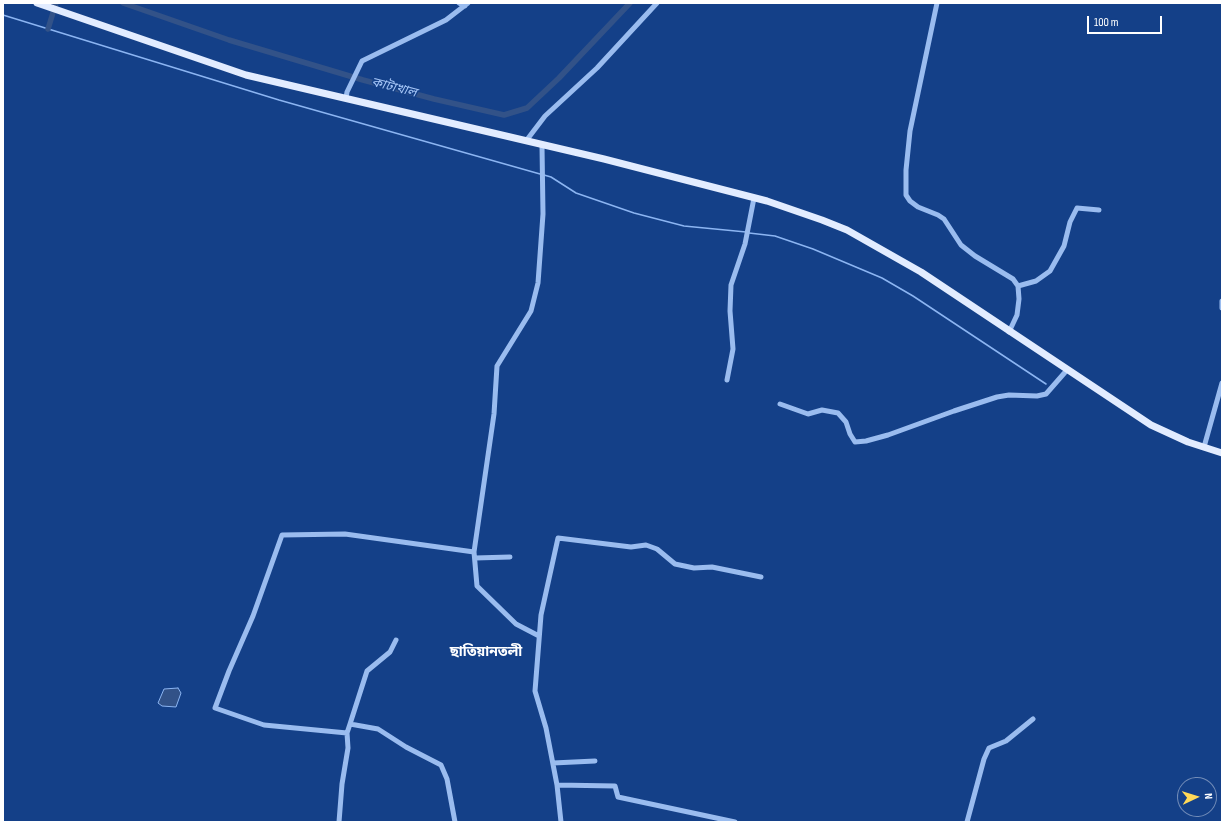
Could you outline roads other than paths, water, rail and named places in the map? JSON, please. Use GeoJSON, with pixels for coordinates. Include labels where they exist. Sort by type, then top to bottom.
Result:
{"type":"FeatureCollection","features":[{"type":"Feature","properties":{"kind":"main road"},"geometry":{"type":"LineString","coordinates":[[39,4],[246,75],[346,95],[542,146],[604,159],[754,198],[822,220],[847,230],[921,272],[1009,332],[1157,428],[1188,442],[1222,453]]}},
{"type":"Feature","properties":{"kind":"street"},"geometry":{"type":"LineString","coordinates":[[459,3],[466,5]]}},
{"type":"Feature","properties":{"kind":"street"},"geometry":{"type":"LineString","coordinates":[[526,141],[545,116],[596,68],[657,3]]}},
{"type":"Feature","properties":{"kind":"street"},"geometry":{"type":"LineString","coordinates":[[937,3],[910,131],[906,170],[906,195],[910,201],[918,207],[944,219],[961,245],[992,268],[1013,278],[1018,286],[1019,299],[1018,310],[1009,332]]}},
{"type":"Feature","properties":{"kind":"street"},"geometry":{"type":"LineString","coordinates":[[346,95],[359,64],[362,61],[446,20],[466,5]]}},
{"type":"Feature","properties":{"kind":"street"},"geometry":{"type":"LineString","coordinates":[[539,636],[516,624],[477,586],[474,555],[494,414],[498,366],[530,311],[538,283],[542,146]]}},
{"type":"Feature","properties":{"kind":"street"},"geometry":{"type":"LineString","coordinates":[[727,380],[733,349],[730,312],[731,286],[745,244],[754,198]]}},
{"type":"Feature","properties":{"kind":"street"},"geometry":{"type":"LineString","coordinates":[[1018,286],[1036,281],[1044,277],[1050,271],[1064,246],[1070,222],[1077,208],[1099,210]]}},
{"type":"Feature","properties":{"kind":"street"},"geometry":{"type":"LineString","coordinates":[[1222,301],[1222,308]]}},
{"type":"Feature","properties":{"kind":"street"},"geometry":{"type":"LineString","coordinates":[[780,404],[808,414],[822,410],[838,413],[846,422],[850,434],[855,442],[866,441],[888,435],[997,397],[1010,395],[1037,396],[1046,394],[1067,370]]}},
{"type":"Feature","properties":{"kind":"street"},"geometry":{"type":"LineString","coordinates":[[1204,447],[1222,383]]}},
{"type":"Feature","properties":{"kind":"street"},"geometry":{"type":"LineString","coordinates":[[347,733],[264,725],[216,708],[229,671],[253,616],[282,535],[345,534],[474,555],[510,557]]}},
{"type":"Feature","properties":{"kind":"street"},"geometry":{"type":"LineString","coordinates":[[561,822],[553,763],[546,728],[535,691],[541,615],[558,538],[632,547],[646,545],[657,550],[675,564],[694,568],[712,567],[761,577]]}},
{"type":"Feature","properties":{"kind":"street"},"geometry":{"type":"LineString","coordinates":[[339,822],[342,784],[348,748],[347,733],[367,672],[390,652],[396,640]]}},
{"type":"Feature","properties":{"kind":"street"},"geometry":{"type":"LineString","coordinates":[[967,822],[984,759],[989,748],[1006,741],[1033,719]]}},
{"type":"Feature","properties":{"kind":"street"},"geometry":{"type":"LineString","coordinates":[[350,724],[378,730],[406,748],[441,765],[447,778],[455,822]]}},
{"type":"Feature","properties":{"kind":"street"},"geometry":{"type":"LineString","coordinates":[[553,763],[595,760]]}},
{"type":"Feature","properties":{"kind":"street"},"geometry":{"type":"LineString","coordinates":[[557,784],[615,786],[618,798],[735,822]]}},
{"type":"Feature","properties":{"kind":"water"},"geometry":{"type":"Polygon","coordinates":[[[178,688],[181,693],[176,707],[162,706],[158,703],[164,689],[178,688]]]}},
{"type":"Feature","properties":{"kind":"waterway"},"geometry":{"type":"LineString","coordinates":[[48,29],[56,3]]}},
{"type":"Feature","properties":{"kind":"waterway","name":"কাটাখাল"},"geometry":{"type":"LineString","coordinates":[[123,3],[229,40],[363,80],[434,99],[504,115],[527,108],[559,78],[630,3]]}},
{"type":"Feature","properties":{"kind":"waterway"},"geometry":{"type":"LineString","coordinates":[[3,15],[279,100],[540,174]]}},
{"type":"Feature","properties":{"kind":"waterway"},"geometry":{"type":"LineString","coordinates":[[544,175],[551,177],[576,193],[634,213],[684,226],[746,232]]}},
{"type":"Feature","properties":{"kind":"waterway"},"geometry":{"type":"LineString","coordinates":[[749,233],[775,236],[813,249],[882,278],[913,296],[1046,384]]}},
{"type":"Feature","properties":{"kind":"district","name":"ছাতিয়ানতলী"},"geometry":{"type":"Point","coordinates":[486,652]}}]}
